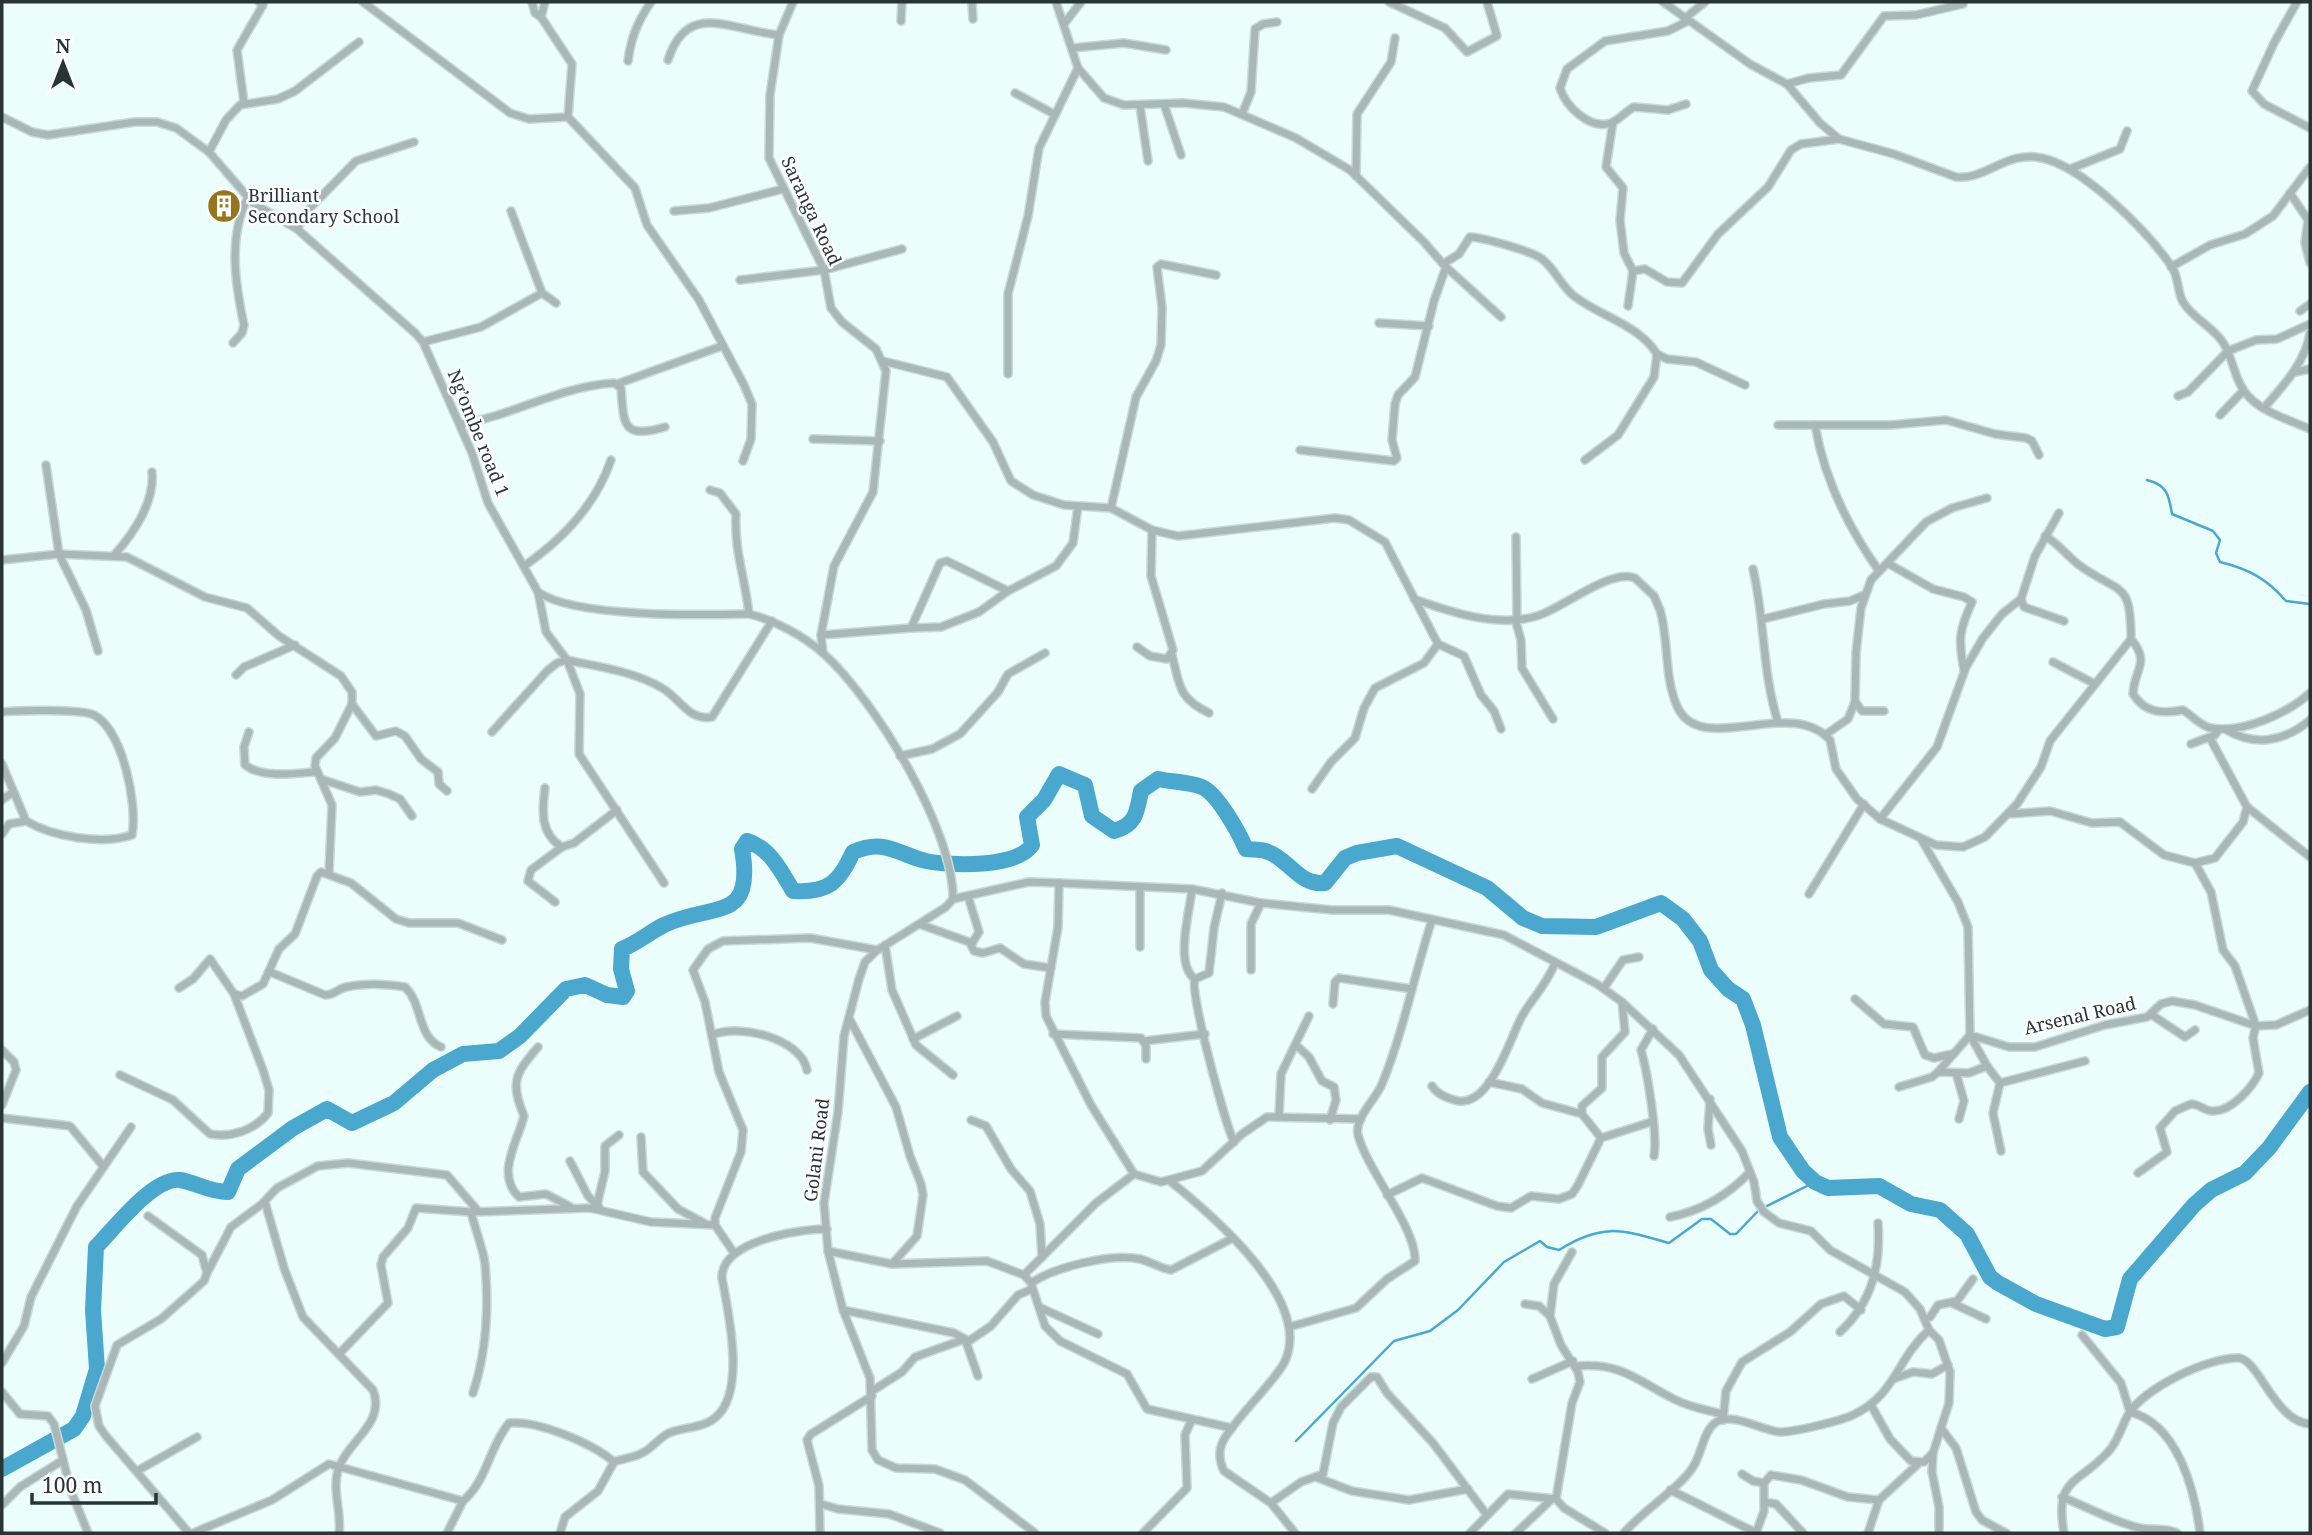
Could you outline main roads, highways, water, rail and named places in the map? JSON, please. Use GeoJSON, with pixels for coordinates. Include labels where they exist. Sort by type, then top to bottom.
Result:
{"type":"FeatureCollection","features":[{"type":"Feature","properties":{"kind":"waterway"},"geometry":{"type":"LineString","coordinates":[[2147,480],[2159,485],[2166,492],[2172,514],[2213,531],[2220,540],[2216,553],[2220,562],[2257,576],[2286,601],[2310,604]]}},
{"type":"Feature","properties":{"kind":"waterway"},"geometry":{"type":"LineString","coordinates":[[2,1469],[74,1429],[83,1416],[97,1369],[93,1310],[96,1247],[146,1195],[158,1187],[169,1181],[180,1180],[215,1191],[228,1192],[238,1169],[293,1128],[327,1109],[352,1123],[394,1103],[433,1070],[463,1054],[499,1051],[520,1036],[566,989],[585,985],[607,995],[623,997],[627,991],[621,969],[622,949],[664,925],[714,911],[736,900],[742,889],[742,849],[747,841],[768,855],[793,891],[815,890],[831,884],[843,871],[853,852],[864,848],[883,847],[937,863],[982,863],[1012,858],[1032,845],[1027,817],[1044,800],[1059,774],[1085,785],[1092,816],[1114,831],[1131,821],[1141,791],[1158,779],[1202,787],[1221,805],[1246,849],[1263,850],[1275,855],[1301,876],[1316,883],[1325,883],[1345,858],[1357,853],[1397,846],[1487,888],[1523,918],[1542,926],[1596,927],[1661,903],[1683,919],[1700,941],[1711,970],[1728,989],[1743,999],[1753,1025],[1780,1137],[1803,1171],[1815,1182],[1828,1188],[1879,1186],[1911,1204],[1940,1210],[1967,1234],[1990,1277],[1998,1283],[2036,1304],[2105,1329],[2117,1327],[2130,1279],[2194,1205],[2211,1190],[2245,1173],[2269,1148],[2310,1092]]}},
{"type":"Feature","properties":{"kind":"waterway"},"geometry":{"type":"LineString","coordinates":[[1296,1441],[1394,1341],[1430,1331],[1458,1310],[1504,1262],[1540,1241],[1547,1247],[1559,1250],[1588,1235],[1613,1231],[1669,1243],[1702,1219],[1711,1219],[1730,1234],[1736,1234],[1759,1210],[1815,1182]]}},
{"type":"Feature","properties":{"kind":"place","name":"Brilliant Secondary School"},"geometry":{"type":"Point","coordinates":[224,206]}}]}
